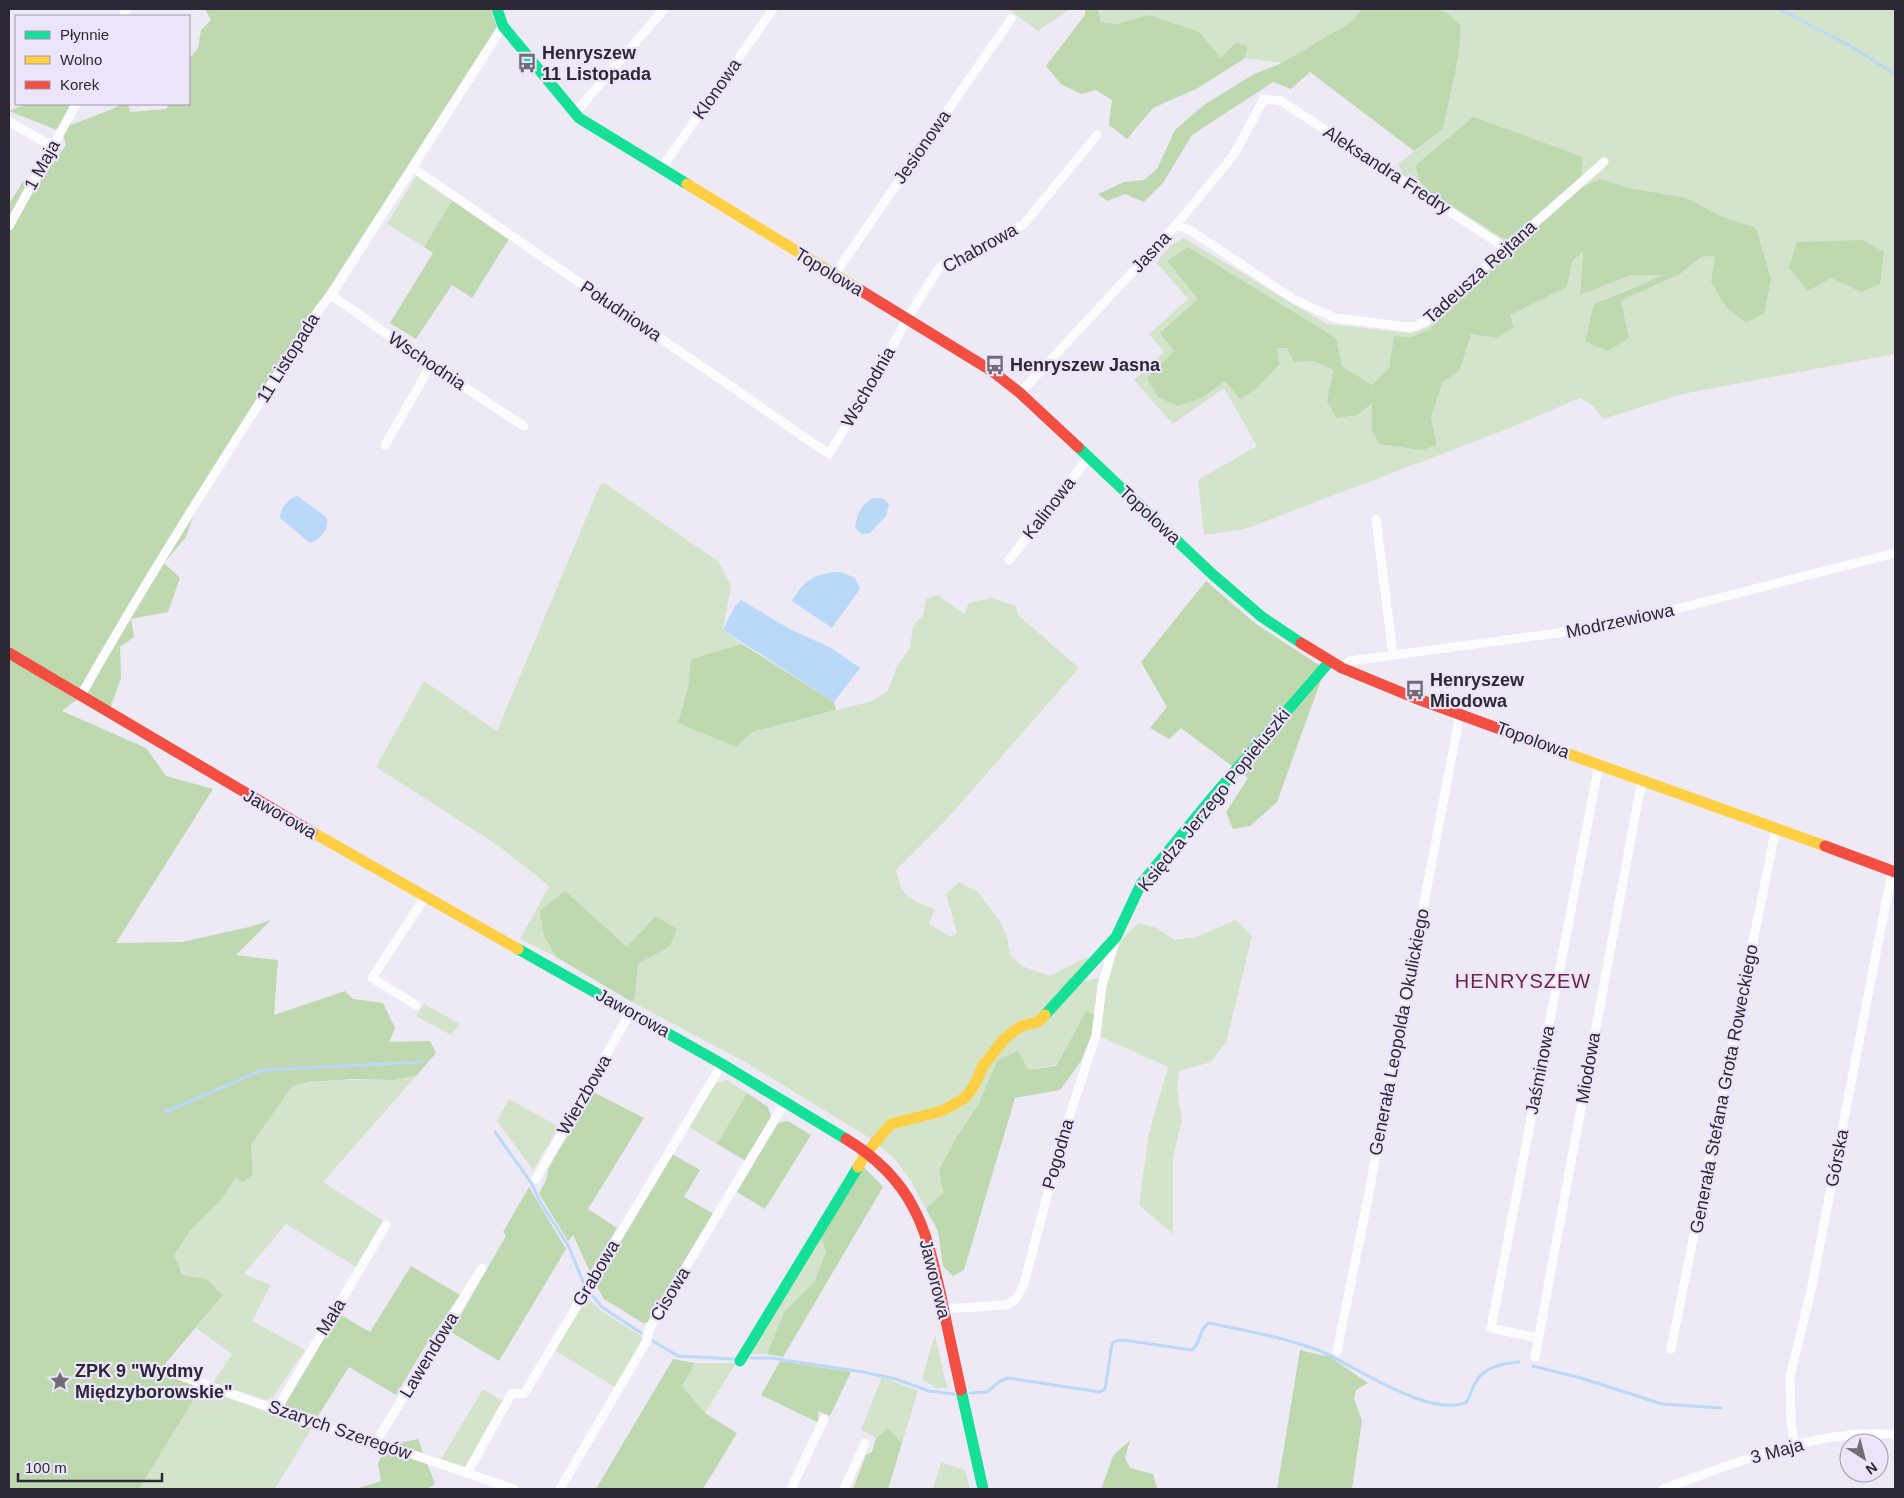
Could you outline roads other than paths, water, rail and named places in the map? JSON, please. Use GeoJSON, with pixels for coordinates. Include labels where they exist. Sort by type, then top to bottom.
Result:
{"type":"FeatureCollection","features":[{"type":"Feature","properties":{"kind":"street","name":"Topolowa"},"geometry":{"type":"LineString","coordinates":[[497,9],[503,26],[575,113],[594,128],[992,371],[1020,393],[1211,573],[1262,617],[1330,661],[1378,684],[1894,871]]}},
{"type":"Feature","properties":{"kind":"street"},"geometry":{"type":"LineString","coordinates":[[575,113],[664,9]]}},
{"type":"Feature","properties":{"kind":"street","name":"Klonowa"},"geometry":{"type":"LineString","coordinates":[[661,169],[773,9]]}},
{"type":"Feature","properties":{"kind":"street","name":"Jesionowa"},"geometry":{"type":"LineString","coordinates":[[834,275],[1010,19]]}},
{"type":"Feature","properties":{"kind":"street","name":"11 Listopada"},"geometry":{"type":"LineString","coordinates":[[80,697],[115,635],[234,444],[503,26]]}},
{"type":"Feature","properties":{"kind":"street","name":"Jasna"},"geometry":{"type":"LineString","coordinates":[[1020,393],[1176,225],[1233,156],[1264,99]]}},
{"type":"Feature","properties":{"kind":"street","name":"Aleksandra Fredry"},"geometry":{"type":"LineString","coordinates":[[1264,99],[1281,101],[1506,248]]}},
{"type":"Feature","properties":{"kind":"street","name":"1 Maja"},"geometry":{"type":"LineString","coordinates":[[9,226],[75,105]]}},
{"type":"Feature","properties":{"kind":"street"},"geometry":{"type":"LineString","coordinates":[[9,122],[45,142],[54,144]]}},
{"type":"Feature","properties":{"kind":"street","name":"Chabrowa"},"geometry":{"type":"LineString","coordinates":[[907,320],[939,268],[1024,224],[1097,135]]}},
{"type":"Feature","properties":{"kind":"street","name":"Tadeusza Rejtana"},"geometry":{"type":"LineString","coordinates":[[1176,225],[1190,230],[1295,300],[1335,318],[1408,327],[1417,326],[1433,317],[1458,291],[1604,162]]}},
{"type":"Feature","properties":{"kind":"street","name":"Południowa"},"geometry":{"type":"LineString","coordinates":[[413,168],[829,454]]}},
{"type":"Feature","properties":{"kind":"street","name":"Wschodnia"},"geometry":{"type":"LineString","coordinates":[[331,295],[431,365],[524,426]]}},
{"type":"Feature","properties":{"kind":"street","name":"Wschodnia"},"geometry":{"type":"LineString","coordinates":[[829,454],[868,390],[907,320]]}},
{"type":"Feature","properties":{"kind":"street"},"geometry":{"type":"LineString","coordinates":[[385,445],[431,365]]}},
{"type":"Feature","properties":{"kind":"street","name":"Kalinowa"},"geometry":{"type":"LineString","coordinates":[[1009,560],[1089,457]]}},
{"type":"Feature","properties":{"kind":"street"},"geometry":{"type":"LineString","coordinates":[[1376,519],[1393,655]]}},
{"type":"Feature","properties":{"kind":"street","name":"Modrzewiowa"},"geometry":{"type":"LineString","coordinates":[[1342,668],[1350,661],[1610,626],[1895,553]]}},
{"type":"Feature","properties":{"kind":"street","name":"Jaworowa"},"geometry":{"type":"LineString","coordinates":[[9,653],[80,697],[425,897],[722,1064],[866,1152],[888,1172],[904,1192],[915,1210],[932,1257],[983,1489]]}},
{"type":"Feature","properties":{"kind":"street","name":"Księdza Jerzego Popiełuszki"},"geometry":{"type":"LineString","coordinates":[[740,1362],[866,1152],[891,1124],[942,1110],[965,1098],[974,1086],[983,1066],[1004,1039],[1021,1026],[1038,1022],[1116,937],[1141,884],[1216,793],[1330,661]]}},
{"type":"Feature","properties":{"kind":"street","name":"Generała Leopolda Okulickiego"},"geometry":{"type":"LineString","coordinates":[[1337,1350],[1366,1208],[1460,714]]}},
{"type":"Feature","properties":{"kind":"street","name":"Jaśminowa"},"geometry":{"type":"LineString","coordinates":[[1538,1338],[1491,1328],[1599,764]]}},
{"type":"Feature","properties":{"kind":"street","name":"Miodowa"},"geometry":{"type":"LineString","coordinates":[[1535,1356],[1642,779]]}},
{"type":"Feature","properties":{"kind":"street","name":"Generała Stefana Grota Roweckiego"},"geometry":{"type":"LineString","coordinates":[[1671,1349],[1776,828]]}},
{"type":"Feature","properties":{"kind":"street","name":"Górska"},"geometry":{"type":"LineString","coordinates":[[1796,1445],[1791,1423],[1790,1377],[1812,1286],[1894,871]]}},
{"type":"Feature","properties":{"kind":"street"},"geometry":{"type":"LineString","coordinates":[[416,1005],[372,978],[425,897]]}},
{"type":"Feature","properties":{"kind":"street","name":"Pogodna"},"geometry":{"type":"LineString","coordinates":[[943,1309],[1004,1305],[1012,1303],[1019,1295],[1024,1284],[1061,1142],[1096,1035],[1102,986],[1116,937]]}},
{"type":"Feature","properties":{"kind":"street","name":"Wierzbowa"},"geometry":{"type":"LineString","coordinates":[[536,1179],[631,1012]]}},
{"type":"Feature","properties":{"kind":"street","name":"Grabowa"},"geometry":{"type":"LineString","coordinates":[[467,1473],[512,1393],[524,1394],[722,1064]]}},
{"type":"Feature","properties":{"kind":"street","name":"Cisowa"},"geometry":{"type":"LineString","coordinates":[[560,1489],[646,1342],[650,1327],[785,1102]]}},
{"type":"Feature","properties":{"kind":"street","name":"Mała"},"geometry":{"type":"LineString","coordinates":[[277,1409],[386,1225]]}},
{"type":"Feature","properties":{"kind":"street","name":"Lawendowa"},"geometry":{"type":"LineString","coordinates":[[376,1442],[482,1268]]}},
{"type":"Feature","properties":{"kind":"street","name":"Szarych Szeregów"},"geometry":{"type":"LineString","coordinates":[[167,1371],[344,1434],[376,1442],[514,1489]]}},
{"type":"Feature","properties":{"kind":"street"},"geometry":{"type":"LineString","coordinates":[[791,1489],[824,1419]]}},
{"type":"Feature","properties":{"kind":"street","name":"3 Maja"},"geometry":{"type":"LineString","coordinates":[[1663,1489],[1736,1463],[1796,1445],[1850,1434],[1895,1434]]}},
{"type":"Feature","properties":{"kind":"street"},"geometry":{"type":"LineString","coordinates":[[844,1489],[865,1443]]}},
{"type":"Feature","properties":{"kind":"water"},"geometry":{"type":"Polygon","coordinates":[[[298,496],[326,517],[326,529],[317,540],[309,542],[280,518],[285,504],[298,496]]]}},
{"type":"Feature","properties":{"kind":"water"},"geometry":{"type":"Polygon","coordinates":[[[873,498],[884,499],[889,504],[886,516],[870,533],[861,534],[855,527],[857,518],[860,510],[873,498]]]}},
{"type":"Feature","properties":{"kind":"water"},"geometry":{"type":"Polygon","coordinates":[[[841,572],[855,578],[860,589],[832,628],[792,601],[802,587],[812,578],[841,572]]]}},
{"type":"Feature","properties":{"kind":"water"},"geometry":{"type":"Polygon","coordinates":[[[741,600],[788,628],[831,648],[860,668],[834,702],[723,630],[735,606],[741,600]]]}},
{"type":"Feature","properties":{"kind":"waterway"},"geometry":{"type":"LineString","coordinates":[[1779,9],[1847,44],[1895,74]]}},
{"type":"Feature","properties":{"kind":"waterway"},"geometry":{"type":"LineString","coordinates":[[165,1112],[262,1070],[423,1062]]}},
{"type":"Feature","properties":{"kind":"waterway"},"geometry":{"type":"LineString","coordinates":[[495,1132],[532,1184],[539,1200],[569,1247],[583,1282]]}},
{"type":"Feature","properties":{"kind":"waterway"},"geometry":{"type":"LineString","coordinates":[[591,1294],[602,1307],[641,1333]]}},
{"type":"Feature","properties":{"kind":"waterway"},"geometry":{"type":"LineString","coordinates":[[970,1393],[987,1392],[1000,1381],[1008,1378],[1100,1392],[1105,1389],[1112,1344],[1115,1341],[1123,1340],[1192,1350],[1197,1344],[1203,1329],[1209,1323],[1306,1346],[1335,1358],[1413,1397],[1433,1403],[1451,1405],[1467,1402],[1480,1376],[1498,1366],[1519,1362]]}},
{"type":"Feature","properties":{"kind":"waterway"},"geometry":{"type":"LineString","coordinates":[[653,1341],[678,1356],[734,1359]]}},
{"type":"Feature","properties":{"kind":"waterway"},"geometry":{"type":"LineString","coordinates":[[751,1358],[771,1358],[863,1372],[896,1379],[929,1391],[954,1394]]}},
{"type":"Feature","properties":{"kind":"waterway"},"geometry":{"type":"LineString","coordinates":[[1533,1366],[1581,1378],[1662,1404],[1721,1408]]}},
{"type":"Feature","properties":{"kind":"place","name":"Henryszew 11 Listopada"},"geometry":{"type":"Point","coordinates":[527,63]}},
{"type":"Feature","properties":{"kind":"place","name":"Henryszew Jasna"},"geometry":{"type":"Point","coordinates":[995,365]}},
{"type":"Feature","properties":{"kind":"place","name":"Henryszew Miodowa"},"geometry":{"type":"Point","coordinates":[1415,690]}},
{"type":"Feature","properties":{"kind":"place","name":"ZPK 9 \"Wydmy Międzyborowskie\""},"geometry":{"type":"Point","coordinates":[60,1381]}},
{"type":"Feature","properties":{"kind":"district","name":"HENRYSZEW"},"geometry":{"type":"Point","coordinates":[1523,981]}}]}
